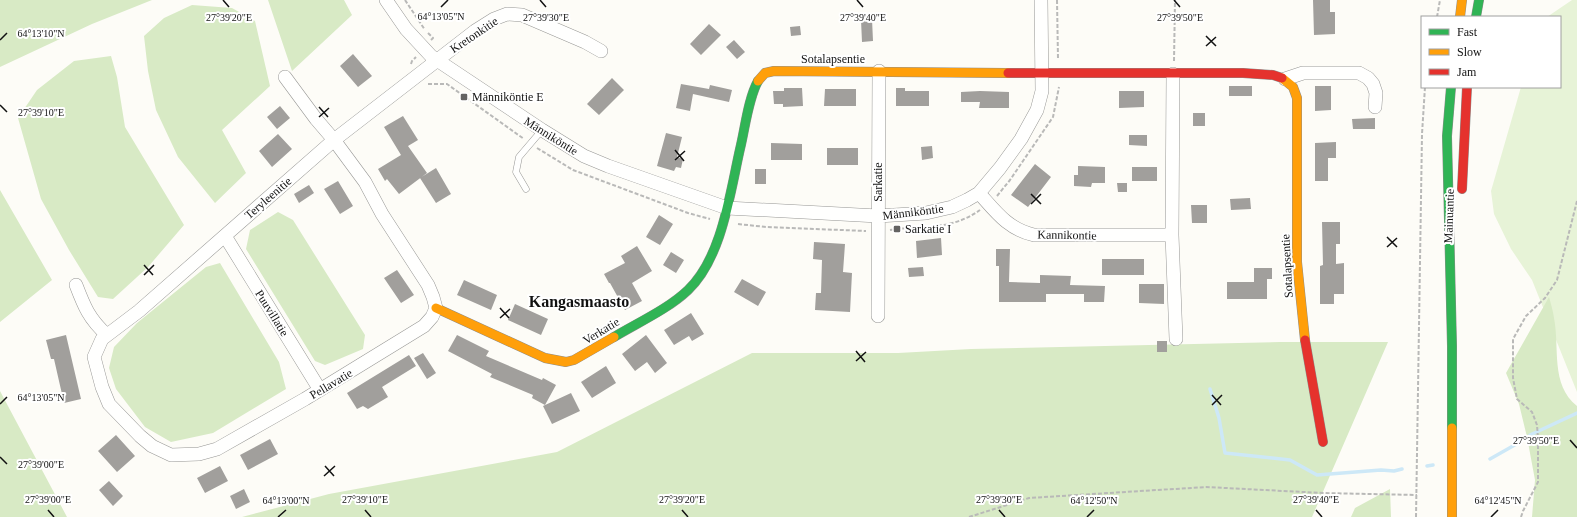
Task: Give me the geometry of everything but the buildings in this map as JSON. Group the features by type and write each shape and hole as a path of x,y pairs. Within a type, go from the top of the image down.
{"main road":[{"path":"1460,16 1462,0"},
{"path":"1476,16 1479,0"},
{"name":"Sotalapsentie","path":"727,208 750,104 757,83 766,73 774,71 1173,74 1243,73 1273,75 1289,83 1297,98 1297,262 1311,381 1323,442"},
{"name":"Mainuantie","path":"1451,88 1447,136 1452,346 1452,517"},
{"name":"Mainuantie","path":"1462,201 1467,88"},
{"name":"Verkatie","path":"436,308 545,358 566,362 574,360 671,303 688,290 698,279 708,262 724,222 727,208"},
{"name":"Mainuantie","path":"1452,346 1459,260"}],"street":[{"name":"Männiköntie","path":"386,0 406,29 431,56 542,130 584,156 727,208 878,216 926,213 952,207 979,193 1000,168 1021,139 1037,110 1042,91 1040,0"},
{"name":"Kretonkitie","path":"438,61 476,31 494,19 507,14 522,15 585,42 601,51"},
{"name":"Teryleenitie","path":"104,337 139,311 334,140 438,61"},
{"name":"Sarkatie","path":"878,316 879,71"},
{"path":"1289,83 1291,76 1303,74 1359,73 1368,78 1374,84 1376,93 1375,107"},
{"path":"1173,74 1172,235 1176,339"},
{"path":"285,77 365,182 382,214 428,285 436,308"},
{"name":"Kannikontie","path":"979,193 1013,227 1034,235 1172,235"},
{"name":"Puuvillatie","path":"225,236 320,390"},
{"path":"76,285 84,307 104,337"},
{"name":"Pellavatie","path":"104,337 94,358 102,387 109,404 140,436 152,446 171,455 199,454 217,449 357,369 424,326 432,317 436,308"}],"lane":[{"path":"526,189 516,172 519,158 542,130"}],"path":[{"path":"703,217 724,222 766,227 879,232 951,225 970,217 989,204 1010,180 1053,117 1059,92 1057,0"},
{"path":"1173,74 1175,0"},
{"path":"1437,16 1440,0"},
{"path":"1416,517 1422,134 1425,88"},
{"path":"1521,517 1538,482 1538,439 1537,425 1532,412 1517,399 1513,378 1513,339 1526,316 1545,298 1556,280 1577,201"},
{"path":"969,517 1029,498 1206,487 1323,493 1417,495"}],"green space":[{"path":"0,0 152,0 92,24 0,67"},
{"path":"268,0 344,0 352,15 292,71"},
{"path":"1572,0 1577,0 1577,392 1532,280 1511,249 1494,214 1491,191 1521,88 1561,88 1561,16 1548,16"},
{"path":"192,5 232,8 255,21 270,86 222,130 246,173 215,203 178,157 156,110 148,71 144,36 164,18"},
{"path":"111,56 117,77 125,127 184,225 148,267 113,299 98,297 69,250 41,199 18,118 37,90 74,61"},
{"path":"0,190 52,280 0,322"},
{"path":"278,212 293,220 365,335 363,349 325,365 315,361 246,249 250,230"},
{"path":"220,263 279,362 286,389 213,433 171,442 145,427 116,389 109,368 114,347 137,323 206,267"},
{"path":"1549,297 1556,329 1559,376 1569,397 1577,406 1577,517 1532,517 1535,480 1519,404 1506,373"},
{"path":"1280,342 1388,342 1312,517 242,517 329,494 557,452 752,353 898,353 971,349"},
{"path":"0,391 67,517 0,517"},
{"path":"1390,489 1391,517 1351,517 1355,508"}],"waterway":[{"path":"1210,389 1219,418 1225,453 1290,460 1317,475 1381,470 1394,471 1402,469"},
{"path":"1530,435 1577,413"},
{"path":"1490,459 1520,442"},
{"path":"1427,466 1433,465"}],"traffic: fast":[{"path":"1476,16 1479,0"},
{"path":"614,337 672,303 688,290 700,277 717,243 723,224 749,105 758,81"},
{"path":"1451,88 1447,136 1452,346 1452,428"}],"traffic: slow":[{"path":"1460,16 1462,0"},
{"path":"758,81 765,73 774,71 1008,73"},
{"path":"1282,78 1293,87 1297,98 1297,262 1305,340"},
{"path":"436,308 545,358 566,362 574,360 614,337"},
{"path":"1452,428 1452,517"}],"traffic: jam":[{"path":"1008,73 1243,73 1273,75 1282,78"},
{"path":"1462,189 1467,88"},
{"path":"1305,340 1323,442"}],"place":[{"name":"Männiköntie E","path":"464,97"},
{"name":"Sarkatie I","path":"897,229"}],"district":[{"name":"Kangasmaasto","path":"579,301"}]}
